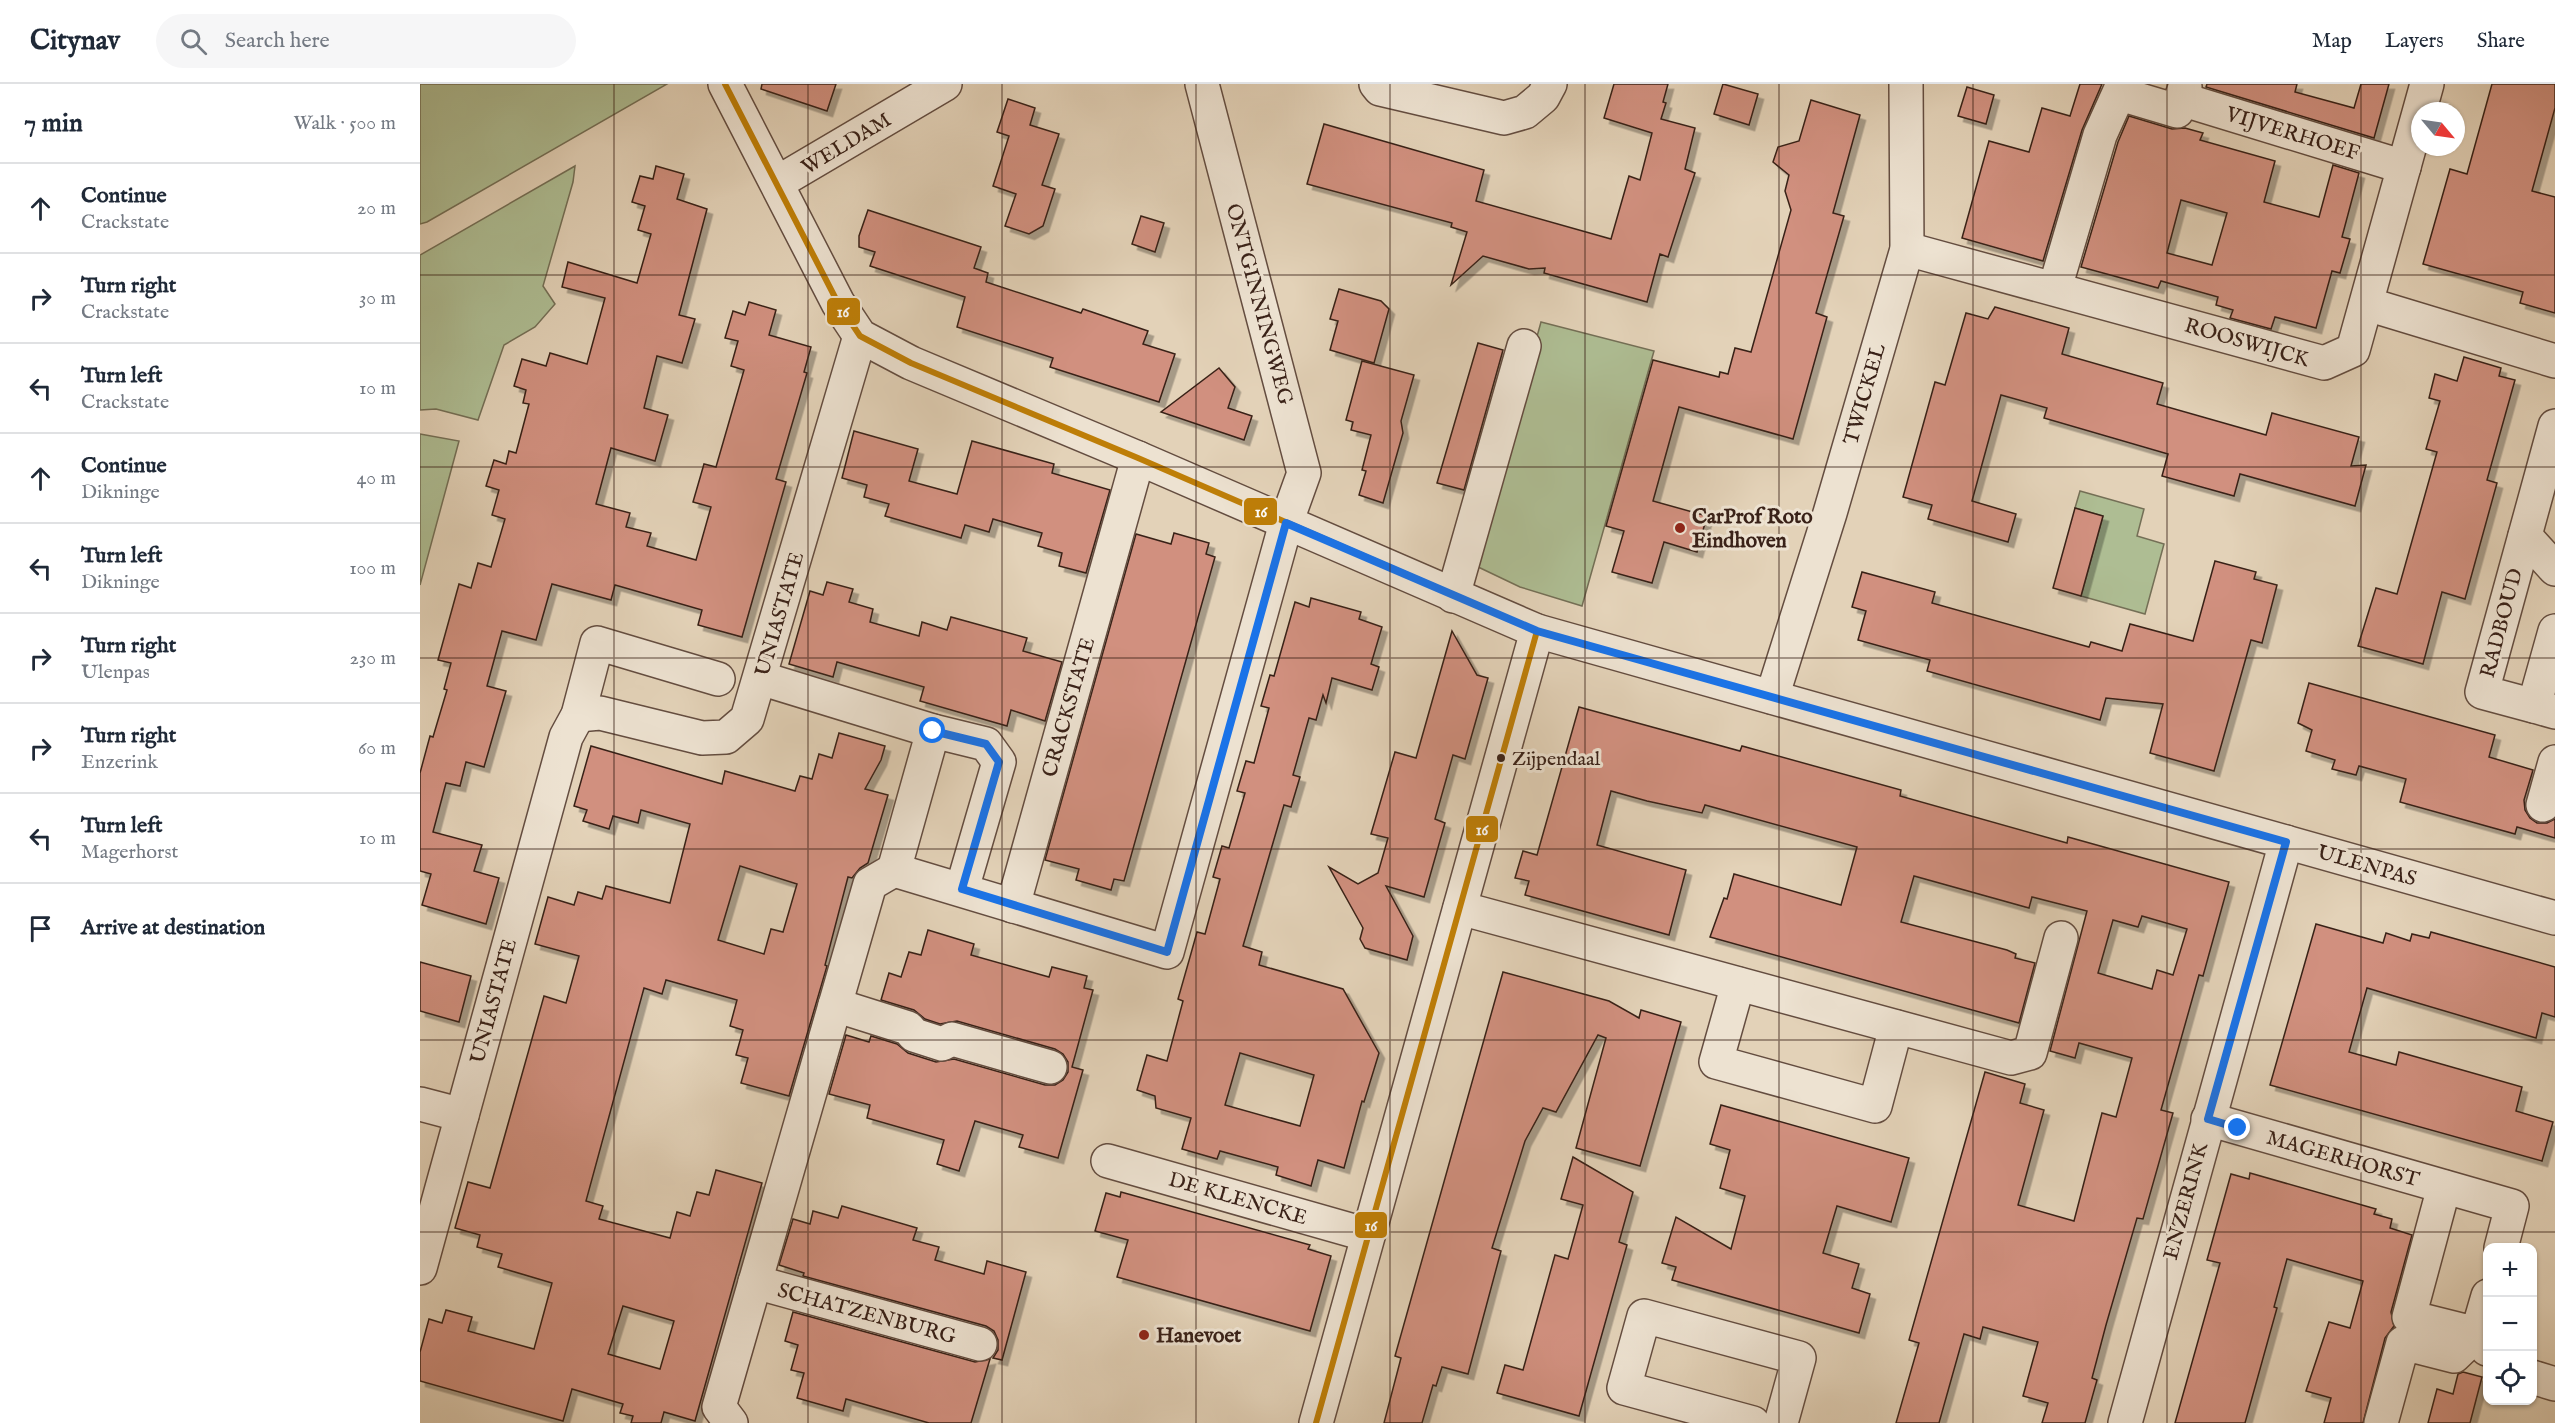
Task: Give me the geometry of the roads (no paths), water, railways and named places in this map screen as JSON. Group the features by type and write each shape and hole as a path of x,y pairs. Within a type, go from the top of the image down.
{"street":[{"name":"ULENPAS","path":"725,84 838,303 860,336 911,363 1138,458 1537,631 2555,918"},
{"name":"WELDAM","path":"777,183 945,84"},
{"name":"ONTGINNINGWEG","path":"1012,906 1167,952 1286,523 1304,473 1202,84"},
{"path":"1376,84 1380,89 1504,118 1525,112 1543,97 1550,84"},
{"name":"TWICKEL","path":"1772,697 1830,513 1907,249 1906,84"},
{"name":"ROOSWIJCK","path":"1907,249 2324,363 2353,350 2427,84"},
{"name":"VIJVERHOEF","path":"2055,288 2100,135 2122,89 2177,111 2183,92 2404,167"},
{"path":"2367,304 2555,361"},
{"name":"UNIASTATE","path":"578,715 600,713 702,738 726,737 747,719 860,336"},
{"path":"1453,596 1524,346"},
{"name":"RADBOUD","path":"2555,426 2482,692 2545,709 2555,631"},
{"name":"CRACKSTATE","path":"1012,906 1138,458"},
{"name":"RADBOUD","path":"2525,536 2555,569"},
{"path":"1316,1423 1537,631"},
{"name":"UNIASTATE","path":"420,1268 566,737 578,715 597,643 718,679"},
{"path":"760,678 933,731 986,744 999,762 962,889"},
{"path":"933,731 894,870 870,884 835,1005 909,1028 914,1035 942,1044 952,1039 1050,1067"},
{"path":"2543,805 2555,762"},
{"name":"ENZERINK","path":"2125,1423 2286,842"},
{"path":"894,870 1012,906"},
{"path":"1460,908 2011,1058 2030,1053 2061,938"},
{"path":"1738,984 1716,1062 1875,1106 1896,1028"},
{"name":"SCHATZENBURG","path":"731,1423 719,1407 835,1005"},
{"path":"420,1104 462,1115"},
{"name":"MAGERHORST","path":"2208,1119 2512,1206 2502,1243"},
{"name":"DE KLENCKE","path":"1108,1161 1368,1235"},
{"name":"MAGERHORST","path":"2444,1186 2409,1317 2482,1342"},
{"name":"SCHATZENBURG","path":"755,1282 980,1344"},
{"path":"2381,1423 2403,1343 2454,1356 2482,1342 2487,1297"},
{"path":"1753,1423 1689,1415 1624,1388 1644,1316 1799,1358 1781,1423"},
{"path":"2537,1379 2555,1384"}],"place":[{"name":"CarProf Roto Eindhoven","path":"1680,528"},
{"name":"Zijpendaal","path":"1501,758"},
{"name":"Hanevoet","path":"1144,1335"}]}
